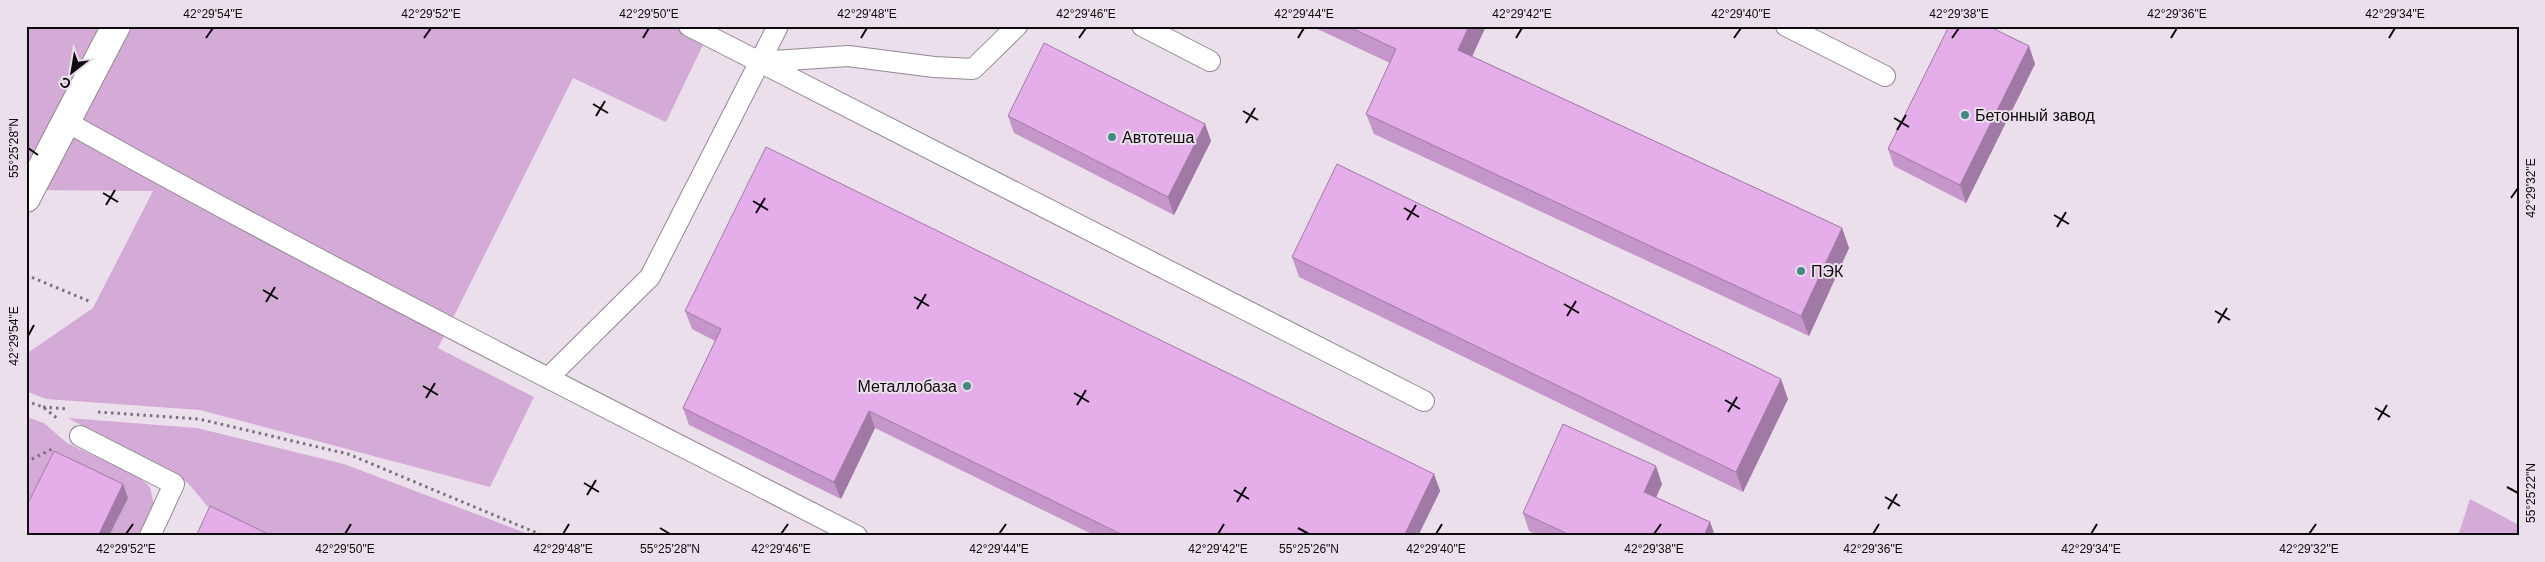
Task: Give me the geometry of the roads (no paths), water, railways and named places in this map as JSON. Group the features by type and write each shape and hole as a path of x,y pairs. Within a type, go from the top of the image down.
{"street":[{"path":"26,198 116,26"}],"lane":[{"path":"689,26 1424,401"},
{"path":"548,378 650,277 778,26"},
{"path":"758,62 848,56 934,67 973,69 1017,26"},
{"path":"1142,26 1210,62"},
{"path":"1786,26 1885,76"},
{"path":"65,121 152,170 548,378 858,536"},
{"path":"80,436 174,484 150,536"}],"place":[{"name":"Бетонный завод","path":"1965,115"},
{"name":"Автотеша","path":"1112,137"},
{"name":"ПЭК","path":"1801,271"},
{"name":"Металлобаза","path":"967,386"}]}
